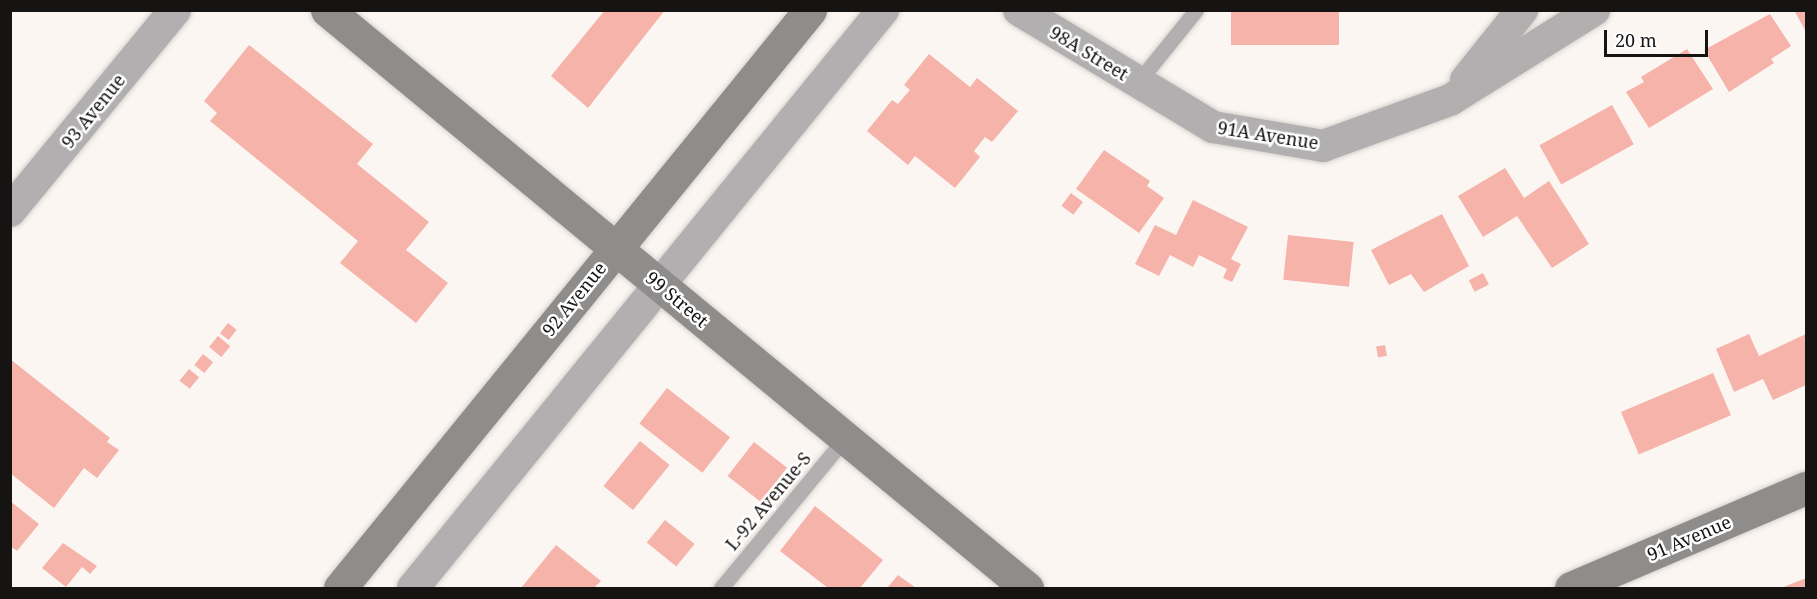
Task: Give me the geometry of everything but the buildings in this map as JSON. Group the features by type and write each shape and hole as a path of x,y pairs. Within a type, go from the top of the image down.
{"street":[{"name":"93 Avenue","path":"10,211 175,10"},
{"name":"99 Street","path":"327,10 1027,588"},
{"name":"92 Avenue","path":"340,588 810,10"},
{"path":"413,588 883,10"},
{"name":"98A Street","path":"1019,10 1149,89"},
{"path":"1450,100 1522,10"},
{"name":"91A Avenue","path":"1149,89 1213,127 1323,146 1450,100 1594,10"},
{"name":"91 Avenue","path":"1571,588 1806,488"}],"lane":[{"path":"1149,89 1196,10"},
{"name":"L-92 Avenue-S","path":"721,588 845,438"}]}
